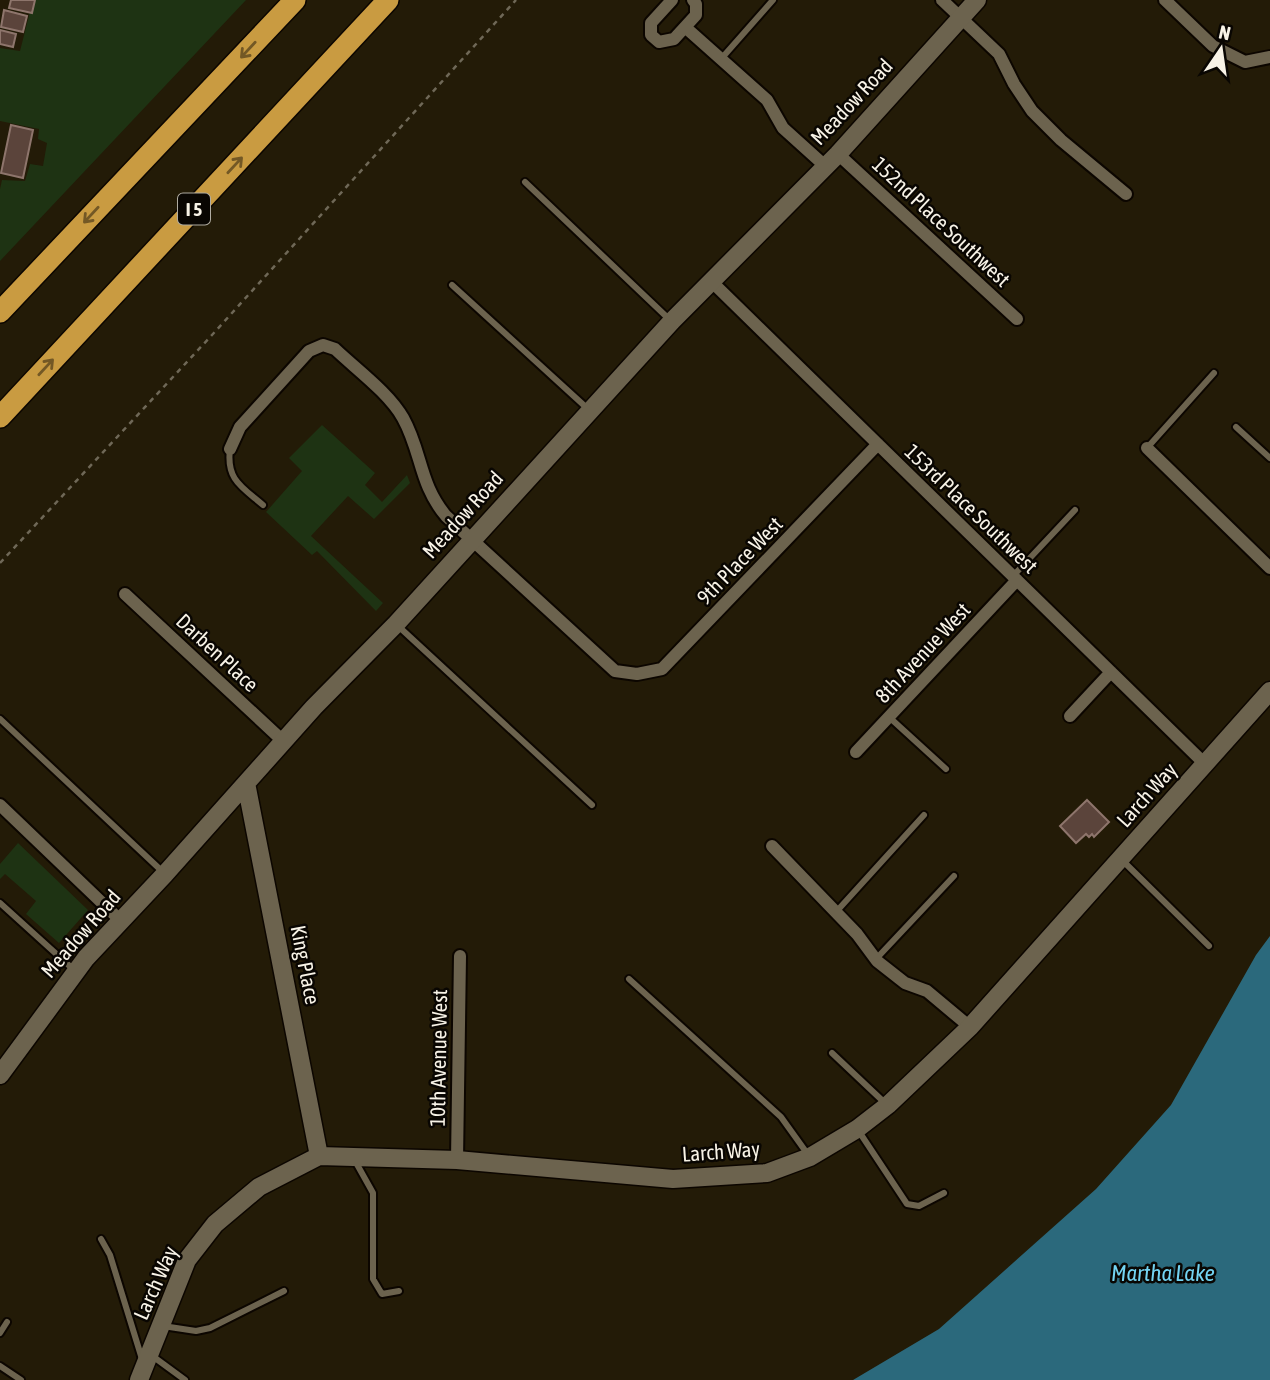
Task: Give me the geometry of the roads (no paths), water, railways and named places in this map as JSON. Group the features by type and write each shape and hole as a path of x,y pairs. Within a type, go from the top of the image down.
{"highway":[{"path":"0,312 295,0"},
{"name":"I 5","path":"0,417 388,0"}],"street":[{"path":"672,0 651,23 651,35 659,42 669,42 698,12 693,0"},
{"path":"942,0 999,54 1014,85 1032,111 1061,140 1126,194"},
{"name":"Meadow Road","path":"2,1067 76,971 283,741 396,624 672,321 831,159 977,0"},
{"path":"1165,0 1213,46 1245,62 1270,57"},
{"name":"152nd Place Southwest","path":"685,27 767,100 783,128 831,159 1017,319"},
{"name":"153rd Place Southwest","path":"711,281 1205,764"},
{"path":"230,449 240,427 309,351 323,345 335,349 393,404 409,431 429,492 446,516 471,540"},
{"name":"9th Place West","path":"471,540 615,671 637,674 663,669 878,444"},
{"path":"1147,448 1270,568"},
{"name":"8th Avenue West","path":"856,752 1015,578"},
{"name":"Darben Place","path":"125,594 283,741"},
{"path":"1070,716 1111,672"},
{"name":"Larch Way","path":"144,1367 187,1260 215,1224 259,1186 320,1156 457,1160 673,1179 767,1173 810,1157 857,1129 888,1105 970,1027 1270,691"},
{"name":"King Place","path":"246,783 320,1156"},
{"path":"0,805 121,921"},
{"path":"772,846 858,934 876,959 905,983 928,991 970,1027"},
{"name":"10th Avenue West","path":"457,1160 460,956"}],"lane":[{"path":"720,59 773,0"},
{"path":"525,182 672,321"},
{"path":"453,285 590,410"},
{"path":"1147,448 1214,373"},
{"path":"1236,427 1270,458"},
{"path":"230,449 228,467 232,477 263,505"},
{"path":"1015,578 1075,510"},
{"path":"396,624 592,806"},
{"path":"889,717 946,769"},
{"path":"0,719 165,874"},
{"path":"836,912 924,816"},
{"path":"1120,859 1209,946"},
{"path":"876,959 954,876"},
{"path":"0,903 76,971"},
{"path":"629,979 781,1117 810,1157"},
{"path":"832,1053 888,1105"},
{"path":"857,1129 907,1204 919,1206 944,1194"},
{"path":"353,1157 373,1193 373,1279 382,1294 399,1291"},
{"path":"102,1239 110,1255 144,1367 184,1380"},
{"path":"161,1326 196,1331 209,1328 284,1290"},
{"path":"0,1333 7,1322"},
{"path":"0,1366 21,1380"}],"water":[{"name":"Martha Lake","path":"1270,936 1270,1380 853,1380 939,1329 1096,1189 1171,1105 1256,955"}]}
